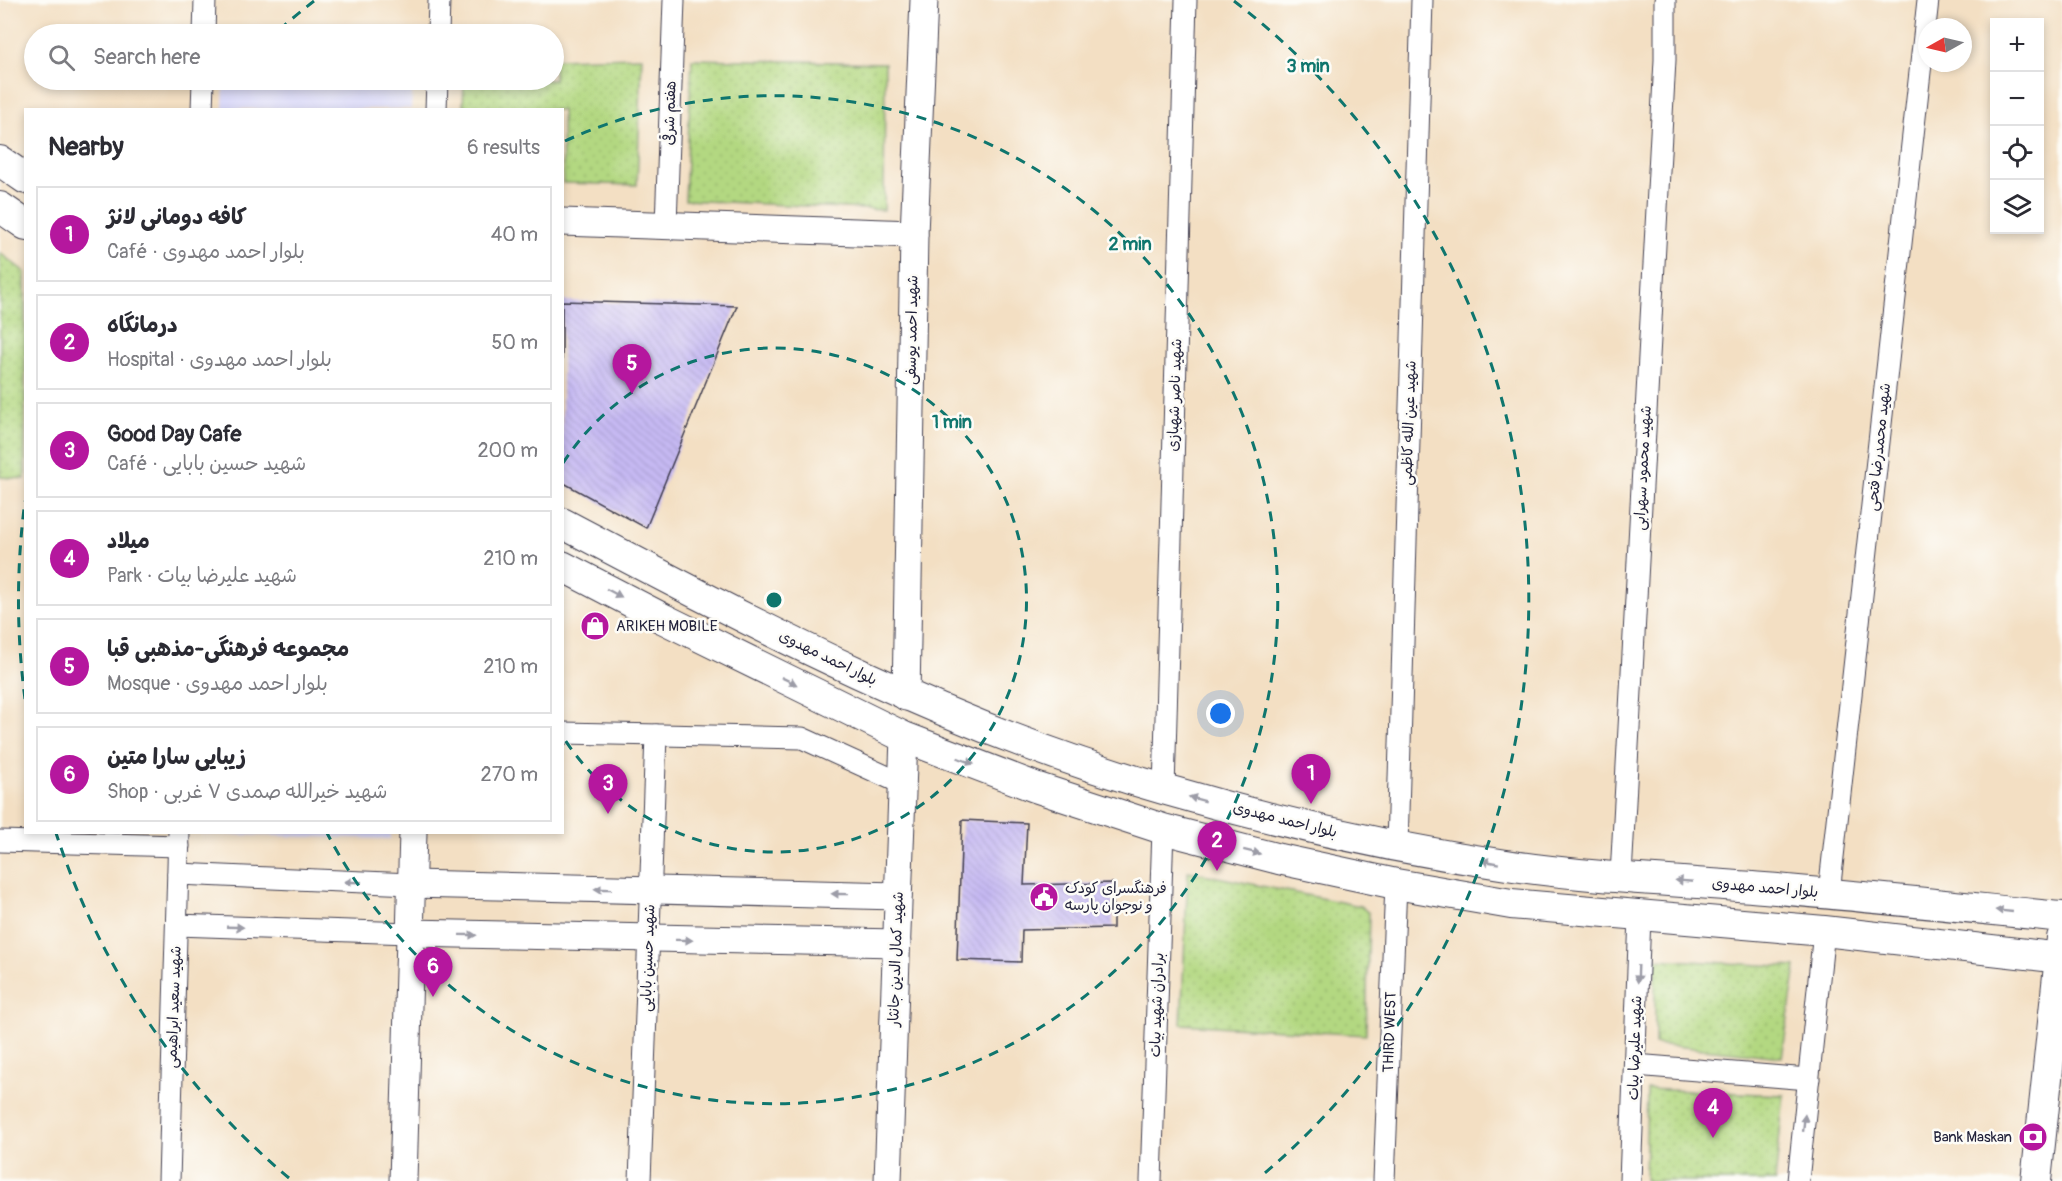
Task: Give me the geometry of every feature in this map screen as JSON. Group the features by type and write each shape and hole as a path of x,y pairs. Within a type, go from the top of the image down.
{"main road":[{"path":"0,161 24,177"},
{"path":"0,207 24,224"},
{"name":"بلوار احمد مهدوی","path":"564,524 680,585 906,697 1047,751 1164,790 1287,822 1397,846 1516,866 2062,916"},
{"path":"564,567 904,737 1035,787 1163,829 1279,859 1396,884 1511,904 2061,950 2036,1181"},
{"path":"904,737 906,697"},
{"path":"1396,884 1397,846"}],"street":[{"path":"204,24 205,0"},
{"path":"438,24 439,0"},
{"name":"هفتم شرقی","path":"666,225 674,0"},
{"name":"شهید احمد یوسفی","path":"906,697 914,234 924,0"},
{"name":"شهید ناصر شهبازی","path":"1164,790 1186,0"},
{"name":"شهید عین الله کاظمی","path":"1397,846 1422,0"},
{"name":"شهید محمود سهرابی","path":"1621,876 1665,60 1665,0"},
{"name":"شهید محمود سهرابی","path":"1665,60 1675,0"},
{"name":"شهید محمدرضا فتحی","path":"1829,893 1928,0"},
{"path":"202,108 203,90"},
{"path":"436,108 437,90"},
{"path":"564,222 914,234"},
{"path":"564,733 802,738 903,784"},
{"name":"شهید حسین بابایی","path":"640,1181 656,735"},
{"name":"شهید کمال الدین جانثار","path":"888,1181 904,737"},
{"name":"برادران شهید بیات","path":"1151,1181 1163,829"},
{"path":"403,1181 413,834"},
{"path":"0,841 179,839"},
{"name":"شهید سعید ابراهیمی","path":"169,1181 179,839"},
{"path":"178,874 411,884 898,896"},
{"name":"THIRD WEST","path":"1384,1181 1396,884"},
{"name":"شهید علیرضا بیات","path":"1630,1181 1640,916"},
{"path":"177,925 648,939 897,943"},
{"path":"1798,1181 1824,931"},
{"path":"1635,1065 1809,1079"}],"shaded area":[{"path":"224,90 413,90 411,108 223,108"},
{"path":"201,834 390,834 390,839"}],"green space":[{"path":"642,57 637,185 564,183 564,108 463,108 464,90 564,90 564,59"},
{"path":"692,59 885,63 884,210 685,200"},
{"path":"0,253 24,271 24,479 0,477"},
{"path":"1188,871 1360,906 1369,913 1366,1035 1181,1024"},
{"path":"1655,959 1796,967 1782,1057 1655,1044"},
{"path":"1647,1089 1784,1095 1775,1181 1645,1181"}],"building":[{"path":"564,301 737,306 646,528 564,483"},
{"path":"962,820 1027,823 1024,885 1113,883 1113,928 1022,930 1021,962 957,960"}],"place":[{"name":"مجموعه فرهنگی-مذهبی قبا","path":"632,394"},
{"name":"ARIKEH MOBILE","path":"595,626"},
{"name":"کافه دومانی لانژ","path":"1311,804"},
{"name":"Good Day Cafe","path":"608,814"},
{"name":"درمانگاه","path":"1217,871"},
{"name":"فرهنگسرای کودک و نوجوان پارسه","path":"1044,897"},
{"name":"زیبایی سارا متین","path":"433,997"},
{"name":"Bank Maskan","path":"2033,1137"},
{"name":"میلاد","path":"1713,1138"}]}
